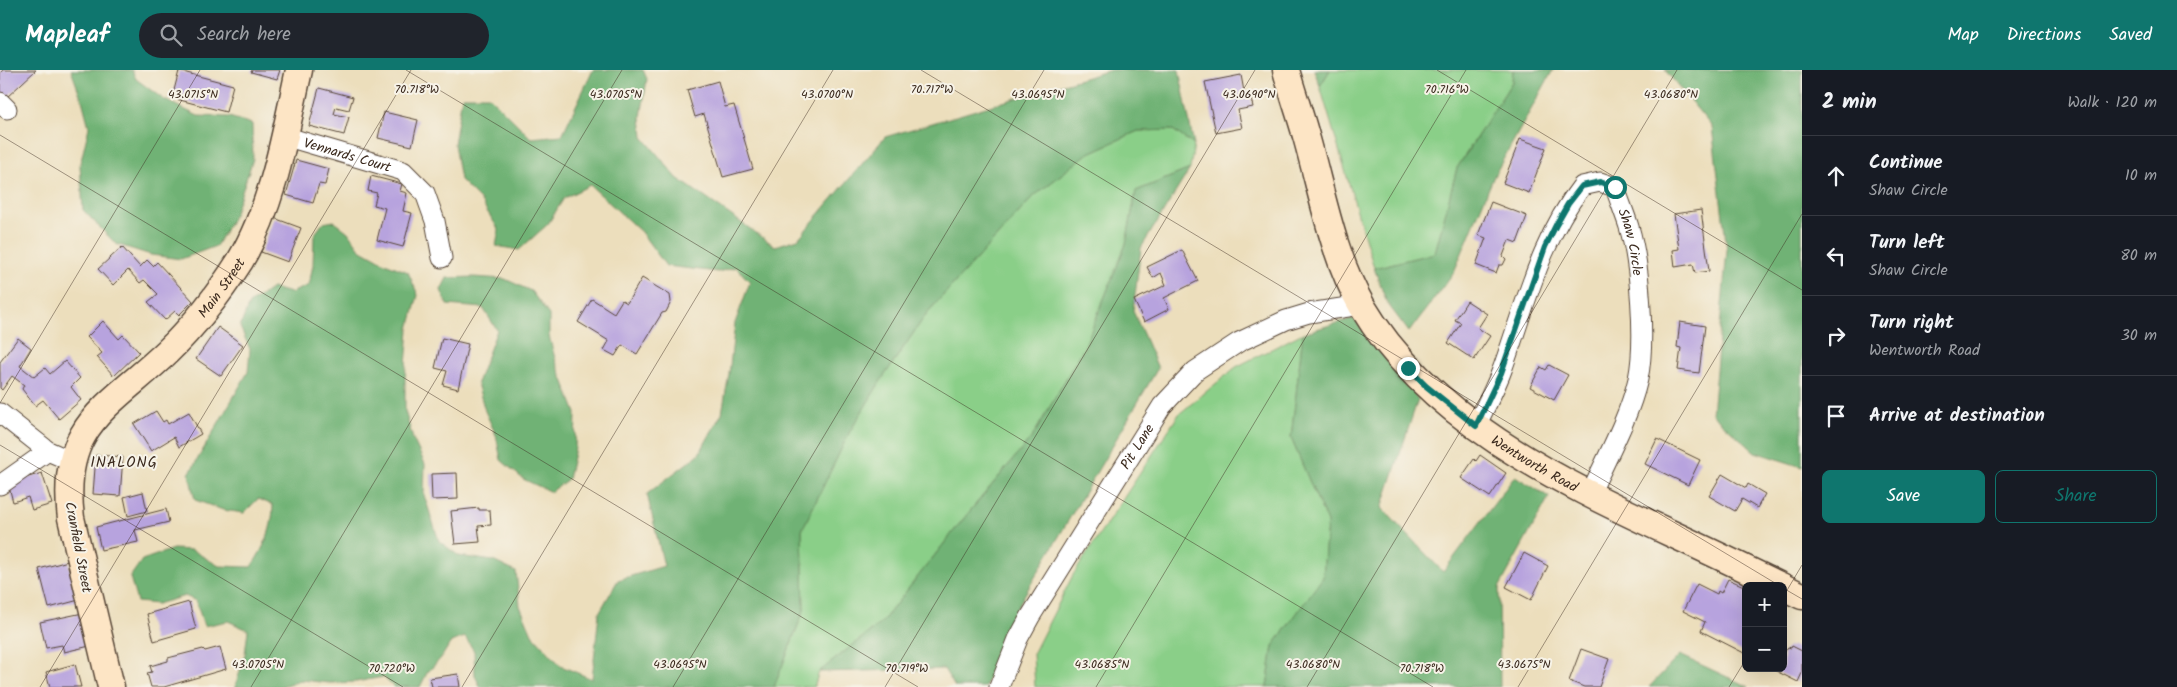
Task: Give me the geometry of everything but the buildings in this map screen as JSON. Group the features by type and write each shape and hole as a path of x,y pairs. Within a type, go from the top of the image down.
{"main road":[{"name":"Main Street","path":"60,456 78,444 93,419 111,401 168,352 203,314 224,286 256,230 271,188 299,70"},
{"name":"Wentworth Road","path":"1286,70 1338,249 1362,305 1390,349 1408,368 1426,386 1476,426 1538,468 1589,496 1773,582"},
{"name":"Cranfield Street","path":"60,456 71,518 112,687"},
{"name":"Wentworth Road","path":"1787,588 1802,596"}],"street":[{"name":"Vennards Court","path":"284,136 403,171 425,193 435,221 442,258"},
{"name":"Shaw Circle","path":"1476,426 1501,373 1545,247 1568,204 1582,186 1600,182 1615,187 1630,229 1638,280 1642,354 1638,379 1630,404 1589,496"},
{"name":"Pit Lane","path":"999,687 1018,639 1030,616 1162,406 1195,372 1239,342 1262,330 1309,313 1362,305"},
{"path":"0,413 60,456 0,486"}],"green space":[{"path":"71,70 132,70 136,79 163,99 198,116 229,117 252,124 253,159 234,215 216,246 181,259 151,255 116,244 83,210 80,165 89,127"},
{"path":"593,70 643,70 647,79 641,117 643,137 677,178 775,246 798,239 885,137 1111,70 1179,70 1194,145 1173,130 1138,131 1087,154 1033,197 927,313 880,382 849,433 802,530 804,610 774,687 480,687 475,675 474,651 465,637 451,642 441,658 427,673 420,687 394,687 383,677 356,682 330,683 301,680 279,687 235,687 245,654 248,630 228,621 204,626 196,601 185,596 157,604 137,602 130,577 142,560 173,549 192,550 219,566 251,567 260,553 267,538 273,514 273,505 258,499 244,513 223,510 195,500 189,474 248,372 250,349 240,327 249,304 272,288 291,293 309,285 313,265 314,235 323,223 334,221 348,232 360,249 385,263 408,272 418,295 409,329 405,378 405,411 413,439 425,464 424,495 439,541 459,556 493,561 516,572 520,606 532,634 561,666 592,679 599,613 618,580 664,566 647,494 699,454 722,413 735,323 750,282 736,267 718,272 666,266 641,232 590,185 564,198 548,224 519,250 496,246 499,230 480,200 460,180 454,144 462,96 489,96 531,138 562,135"},
{"path":"1314,70 1330,70 1320,86"},
{"path":"1330,70 1513,70 1512,82 1457,168 1435,253 1374,268 1320,86"},
{"path":"1513,70 1553,70 1494,176 1454,272 1409,332 1387,303 1374,268 1435,253 1457,168 1512,82"},
{"path":"1665,70 1802,70 1802,467 1755,452 1712,414 1727,250 1712,127"},
{"path":"1173,130 1194,145 1190,169 1136,191 1126,244 1085,346 1033,436 965,517 882,622 819,672 814,687 774,687 804,610 802,530 849,433 880,382 927,313 1033,197 1087,154 1138,131"},
{"path":"1190,169 1141,248 1133,311 1158,368 1018,606 985,687 955,687 944,669 819,672 882,622 965,517 1033,436 1085,346 1126,244 1136,191"},
{"path":"447,278 505,279 531,291 549,315 549,336 556,362 576,413 575,448 568,479 551,492 523,479 501,460 496,435 485,411 477,383 497,330 483,308 447,305 441,290"},
{"path":"1354,318 1418,399 1382,508 1443,572 1515,476 1549,497 1499,588 1500,687 1267,687 1273,646 1323,577 1327,522 1291,438 1303,333"},
{"path":"1303,333 1291,438 1327,522 1323,578 1273,646 1267,687 1035,687 1033,654 1073,575 1179,414 1236,367"},
{"path":"1680,655 1749,687 1649,687"}],"district":[{"name":"INALONG","path":"124,462"}],"route":[{"path":"1408,368 1426,386 1476,426 1501,373 1545,247 1568,204 1582,186 1600,182 1615,187"}]}
